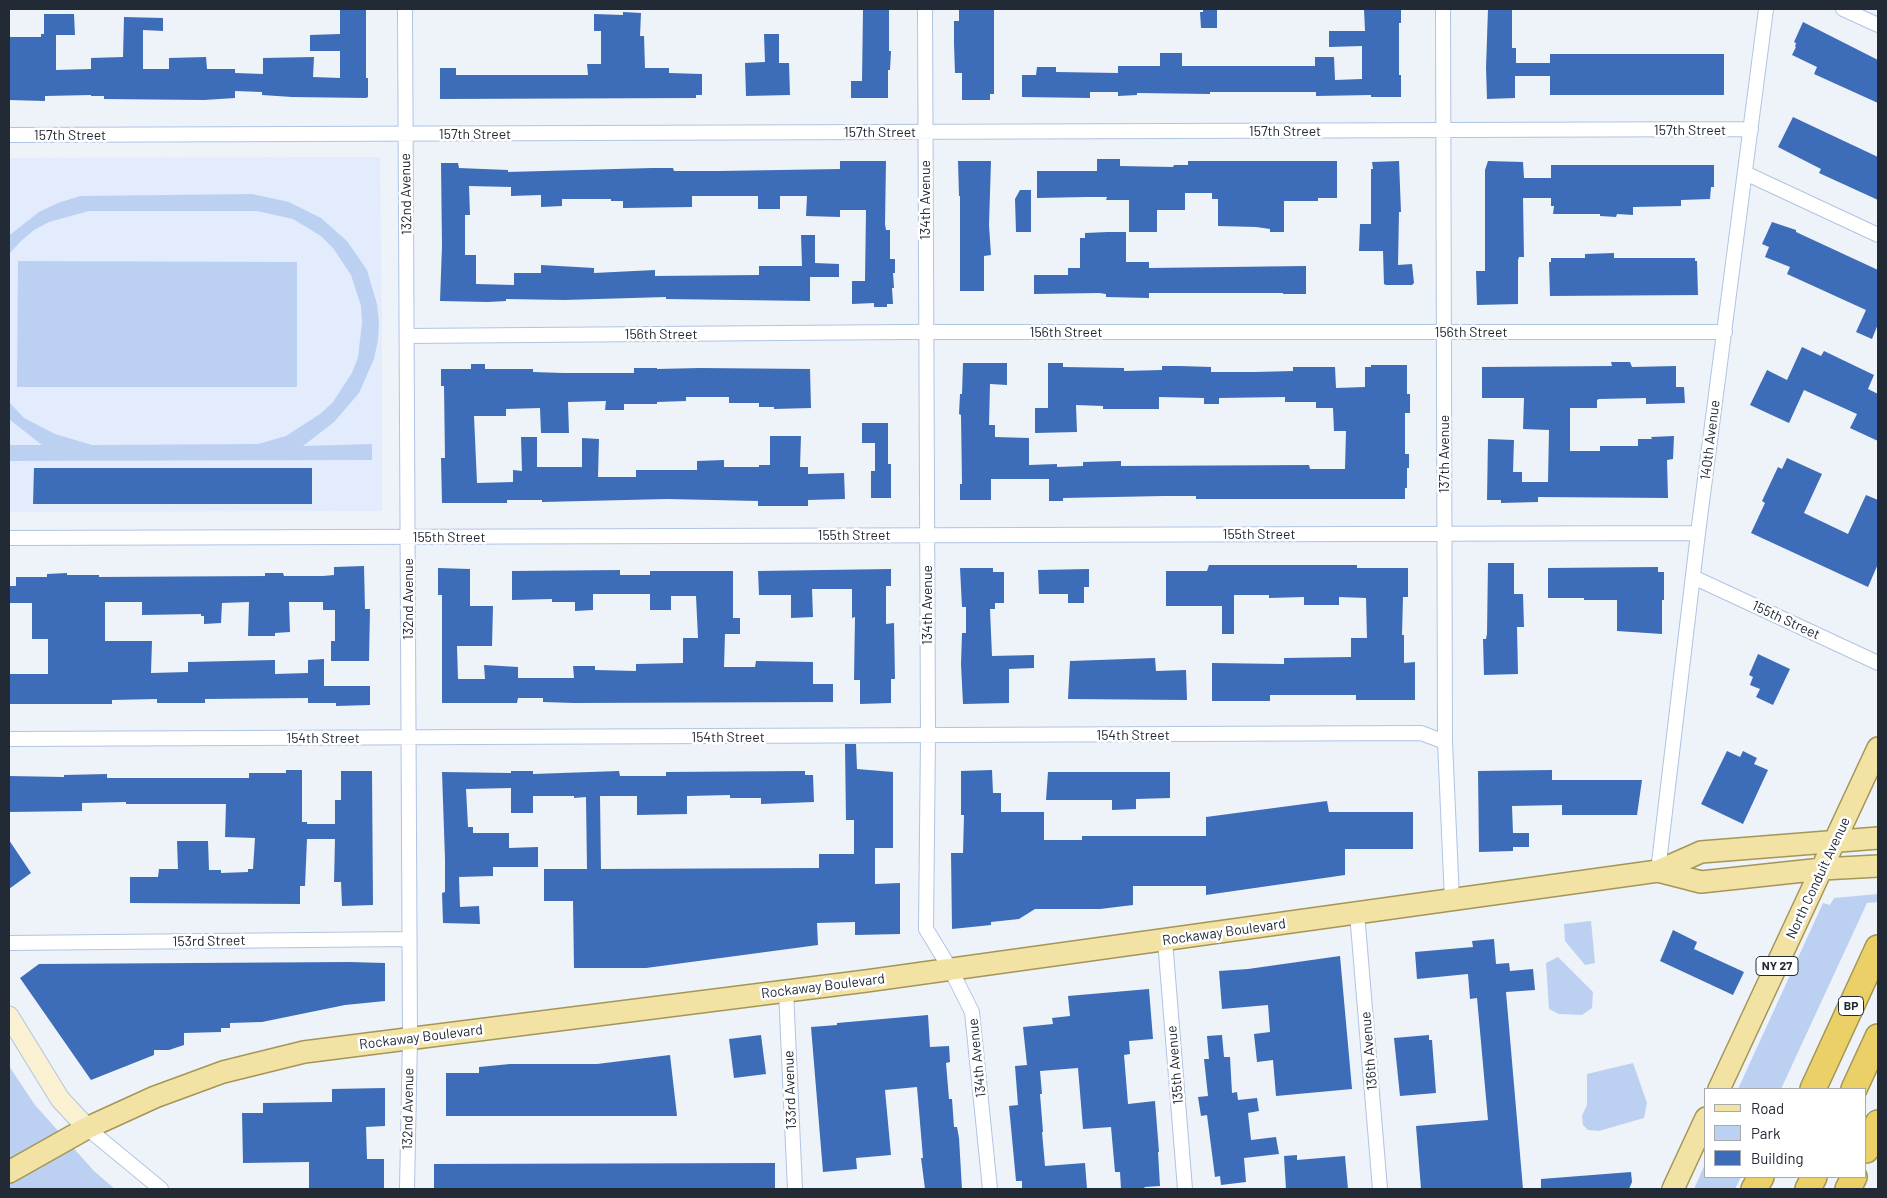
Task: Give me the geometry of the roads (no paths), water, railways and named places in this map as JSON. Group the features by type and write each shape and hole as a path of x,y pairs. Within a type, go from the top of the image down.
{"highway":[{"name":"BP","path":"1812,1088 1878,948"},
{"path":"1854,1088 1878,1036"},
{"path":"1867,1148 1878,1123"},
{"path":"1754,1189 1760,1178"}],"main road":[{"name":"North Conduit Avenue","path":"1719,1088 1878,748"},
{"name":"Rockaway Boulevard","path":"9,1172 87,1128 155,1098 223,1072 304,1052 951,970 1658,871 1701,852 1878,838"},
{"name":"Rockaway Boulevard","path":"1658,871 1701,882 1822,869 1878,866"},
{"path":"9,1016 60,1099 87,1128"},
{"path":"1673,1189 1704,1122"}],"street":[{"name":"132nd Avenue","path":"406,9 410,1038 408,1189"},
{"name":"134th Avenue","path":"924,9 928,736 926,929 951,970 972,1012 990,1189"},
{"name":"137th Avenue","path":"1443,9 1445,742 1452,900"},
{"name":"140th Avenue","path":"1658,871 1698,533 1766,9"},
{"path":"1843,9 1878,25"},
{"name":"157th Street","path":"9,135 1751,129"},
{"path":"1745,173 1878,235"},
{"name":"156th Street","path":"407,336 926,332 1725,332"},
{"name":"155th Street","path":"9,538 1698,533"},
{"name":"155th Street","path":"1693,578 1878,663"},
{"name":"154th Street","path":"9,739 1421,734 1445,742"},
{"name":"136th Avenue","path":"1357,913 1380,1189"},
{"name":"153rd Street","path":"9,943 409,939"},
{"name":"135th Avenue","path":"1165,940 1185,1189"},
{"name":"133rd Avenue","path":"786,991 795,1189"},
{"path":"87,1128 161,1189"}]}
